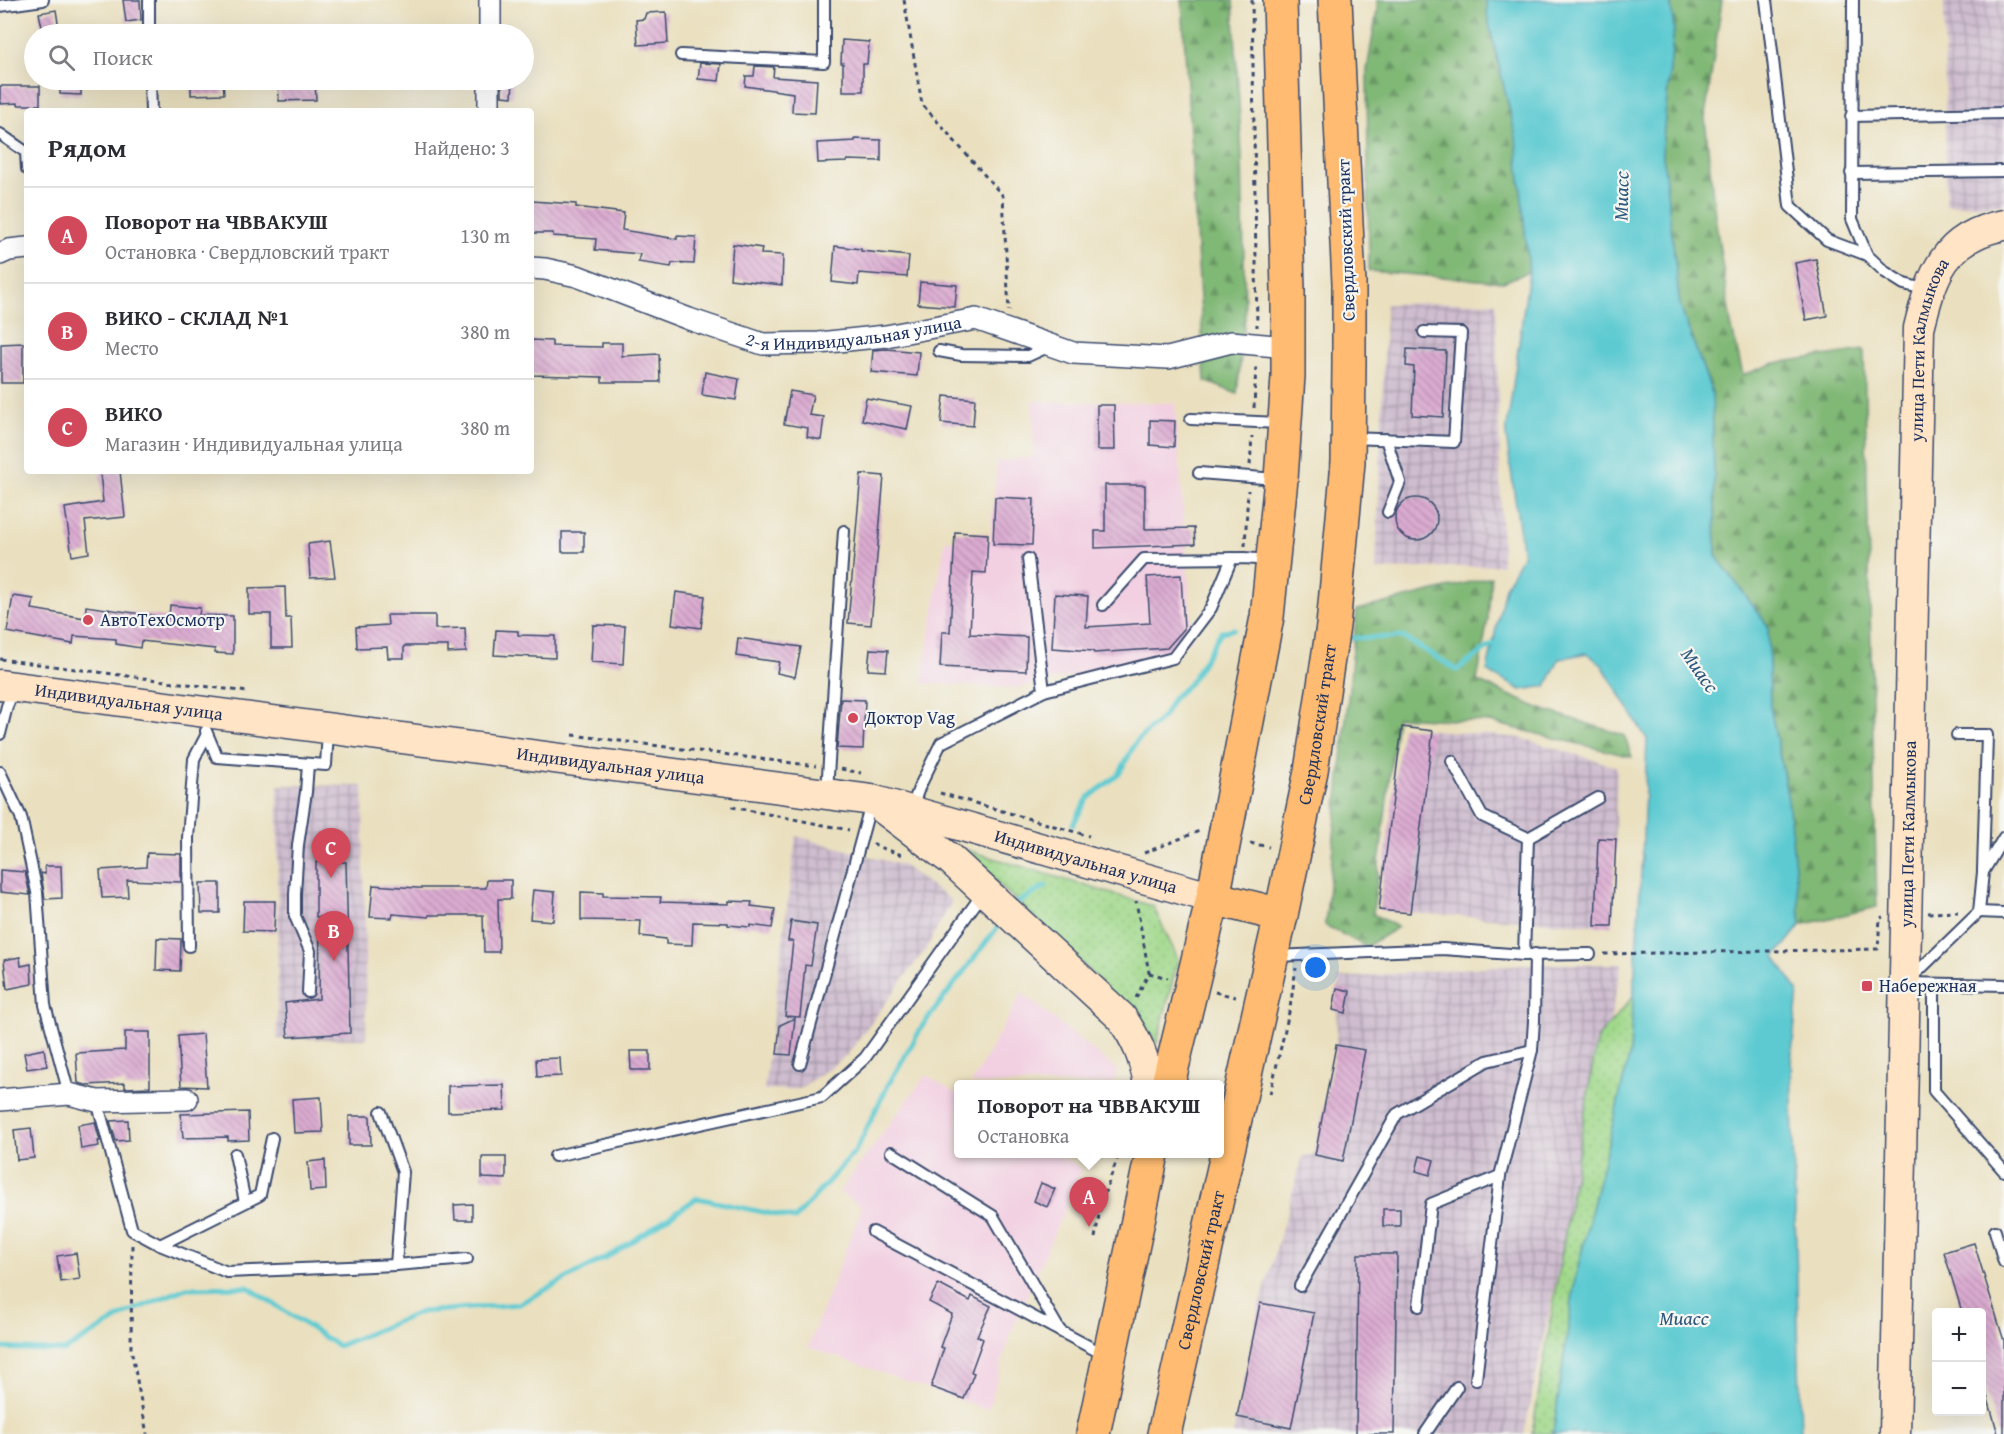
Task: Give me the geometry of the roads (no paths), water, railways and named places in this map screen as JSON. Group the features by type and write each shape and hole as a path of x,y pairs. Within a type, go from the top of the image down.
{"main road":[{"path":"1169,1080 1213,898 1267,617 1258,559 1265,478 1285,423 1288,376 1272,347 1288,290 1280,0"},
{"name":"Свердловский тракт","path":"1164,1434 1281,915 1311,771 1333,626 1348,462 1349,283 1335,0"},
{"name":"улица Пети Калмыкова","path":"1894,1434 1920,984 1919,328 1928,290 1940,266 1957,245 1978,231 2004,225"},
{"name":"Индивидуальная улица","path":"8,686 207,723 329,727 872,800 1213,898"},
{"path":"872,800 950,860 1121,1017 1134,1036 1144,1060 1148,1080"},
{"path":"1213,898 1281,915"},
{"path":"1093,1434 1151,1158"}],"street":[{"path":"490,0 490,24"},
{"path":"489,90 489,108"},
{"path":"0,254 9,250 24,248"},
{"name":"2-я Индивидуальная улица","path":"534,268 577,276 689,319 764,344 819,343 886,336 976,319 1073,353 1168,358 1231,342 1272,347"},
{"path":"0,1100 69,1094 98,1101 187,1099"}],"lane":[{"path":"0,6 43,0"},
{"path":"148,0 149,24"},
{"path":"681,55 824,62 824,0"},
{"path":"1766,0 1790,206 1827,240 1867,255 1885,272 1904,284 1928,290"},
{"path":"1853,0 1852,219 1867,255"},
{"path":"150,90 151,108"},
{"path":"1851,116 2004,113"},
{"path":"0,134 24,151"},
{"path":"1851,173 2004,171"},
{"path":"1348,437 1454,442 1461,333 1424,332"},
{"path":"939,351 961,355 1028,356 1052,345"},
{"path":"1191,419 1285,423"},
{"path":"1386,439 1400,482 1388,512"},
{"path":"1199,472 1265,478"},
{"path":"826,794 844,531"},
{"path":"911,811 919,788 941,743 1044,691 1173,658 1211,608 1232,558"},
{"path":"1028,559 1044,691"},
{"path":"1103,605 1144,559 1258,559"},
{"path":"0,734 7,706 8,686"},
{"path":"207,723 217,758 326,765 329,727"},
{"path":"189,946 188,838 194,759 207,723"},
{"path":"1958,735 1987,735 1983,872 1979,912 1920,984 1934,1091 2004,1171"},
{"path":"1452,760 1482,816 1528,838"},
{"path":"308,764 298,845 295,894 295,916 310,951 308,992"},
{"path":"0,772 3,786 21,818 37,892 45,1005 69,1094"},
{"path":"1528,838 1598,798"},
{"path":"800,1064 872,800"},
{"path":"1983,872 2004,837"},
{"path":"1524,954 1528,838"},
{"path":"555,1156 822,1097 865,1058 985,891"},
{"path":"1979,912 2004,913"},
{"path":"1272,956 1298,957 1443,949 1524,954 1590,954"},
{"path":"1476,1380 1500,1176 1532,1050 1535,954"},
{"path":"1920,984 2004,985"},
{"path":"1300,1286 1397,1114 1487,1061 1532,1050"},
{"path":"98,1101 132,1230 160,1245 227,1272 396,1265 467,1259"},
{"path":"381,1112 403,1172 396,1265"},
{"path":"160,1245 260,1195 272,1138"},
{"path":"891,1152 993,1216 1060,1332"},
{"path":"235,1154 245,1202"},
{"path":"1419,1306 1431,1204 1500,1176"},
{"path":"1995,1231 2004,1262"},
{"path":"873,1232 1108,1357"},
{"path":"1425,1434 1457,1387"}],"water":[{"name":"Миасс","path":"1486,0 1670,0 1674,28 1662,147 1680,306 1712,393 1716,556 1768,626 1770,706 1788,800 1801,925 1775,957 1798,991 1791,1063 1801,1434 1553,1434 1575,1279 1630,1053 1647,739 1602,665 1587,653 1559,659 1546,686 1521,690 1487,671 1505,587 1523,555 1506,435 1529,272 1516,137 1488,19"}],"waterway":[{"path":"1073,824 1088,798 1119,774 1136,742 1164,716 1173,698 1190,683 1221,632 1234,629"},
{"path":"1352,638 1403,637 1457,670 1496,642"},
{"path":"1014,905 1046,886"},
{"path":"0,1348 64,1351 127,1313 186,1288 248,1287 338,1346 421,1312 519,1304 616,1252 697,1198 795,1219 856,1150 888,1085 923,1025 997,928"}],"place":[{"name":"АвтоТехОсмотр","path":"88,620"},
{"name":"Доктор Vag","path":"853,718"},
{"name":"ВИКО","path":"331,878"},
{"name":"ВИКО - СКЛАД №1","path":"334,961"},
{"name":"Набережная","path":"1867,986"},
{"name":"Поворот на ЧВВАКУШ","path":"1089,1227"}]}
